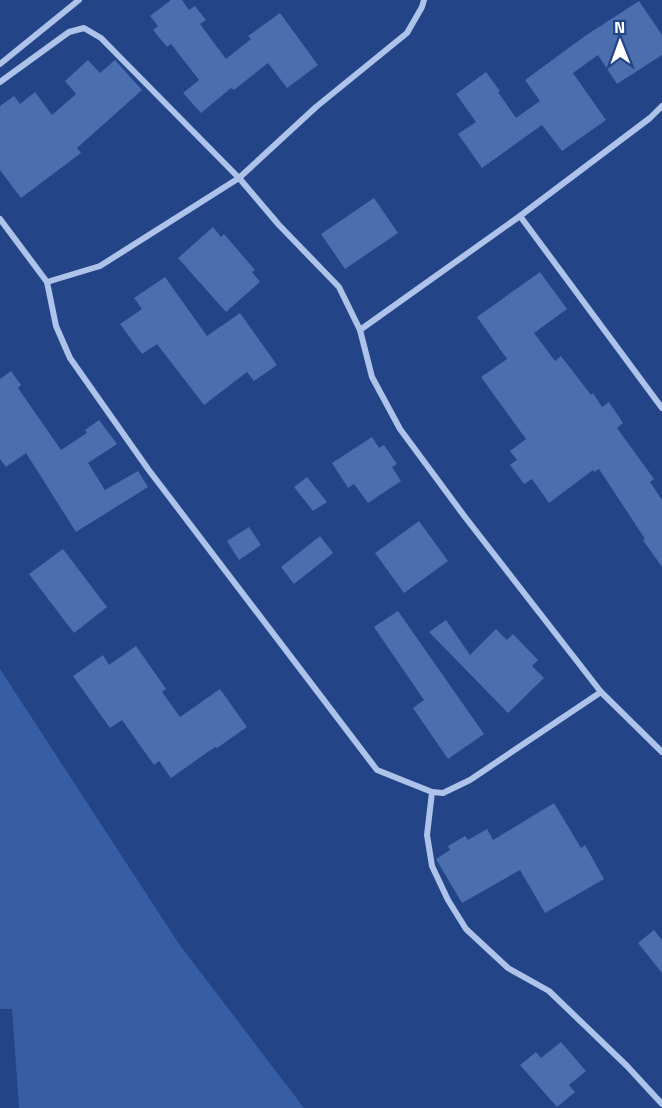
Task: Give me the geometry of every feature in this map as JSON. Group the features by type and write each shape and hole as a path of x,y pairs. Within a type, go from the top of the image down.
{"street":[{"path":"0,64 80,0"},
{"path":"47,282 100,266 238,178 316,107 407,33 424,0"},
{"path":"0,82 69,32 84,28 101,38 238,178 279,225 339,287 360,330 372,377 400,429 601,692 662,752"},
{"path":"360,330 520,216 650,118 662,106"},
{"path":"520,216 662,408"},
{"path":"0,219 47,282 56,326 70,358 148,469 377,770 432,792 443,793 470,780 601,692"},
{"path":"432,792 427,835 432,866 448,900 466,929 508,968 549,991 627,1066 662,1104"}],"shaded area":[{"path":"0,669 179,944 304,1108 19,1108 12,1009 0,1009"}],"building":[{"path":"171,0 182,0 189,10 195,6 206,20 200,24 226,59 251,39 248,36 280,13 318,65 287,88 268,63 234,90 231,88 201,113 183,93 199,80 171,44 167,47 153,30 158,26 150,16"},
{"path":"639,1 662,35 662,55 617,84 598,55 573,73 606,120 562,151 542,125 482,168 458,134 476,122 456,94 486,72 516,118 540,101 525,80 585,36"},
{"path":"88,60 100,73 115,60 142,90 77,148 81,153 21,198 0,170 0,106 14,96 20,104 35,92 52,115 76,94 65,81"},
{"path":"374,198 398,233 345,269 321,234"},
{"path":"213,227 221,237 224,234 255,270 252,272 260,282 226,312 178,258"},
{"path":"540,272 567,309 534,333 555,361 561,356 602,407 609,402 623,423 617,428 654,479 650,482 662,500 662,567 599,469 594,472 593,470 549,503 532,479 524,484 510,465 517,460 510,451 526,439 481,377 507,359 477,317"},
{"path":"165,277 207,336 240,313 277,365 254,381 247,372 204,405 157,344 142,354 120,324 142,309 134,298"},
{"path":"11,371 21,385 18,388 61,450 87,433 85,430 99,420 117,444 88,463 105,490 138,471 148,487 76,532 26,453 6,467 0,459 0,379"},
{"path":"372,437 379,448 384,445 397,464 392,467 401,481 368,503 354,484 348,488 332,463"},
{"path":"307,477 327,502 313,511 294,487"},
{"path":"419,521 448,561 404,593 375,553"},
{"path":"249,527 261,545 239,560 227,541"},
{"path":"320,536 333,553 294,584 281,567"},
{"path":"63,549 107,607 74,633 29,574"},
{"path":"398,611 484,734 448,759 413,708 424,700 374,627"},
{"path":"446,620 470,655 496,629 507,640 513,634 538,660 532,666 544,678 508,713 429,632"},
{"path":"136,646 166,689 162,692 180,717 220,689 247,727 171,778 159,761 154,765 122,720 110,728 73,676 103,655 109,665"},
{"path":"554,803 581,848 585,845 604,879 545,913 520,870 462,903 436,859 450,850 448,846 465,836 468,840 487,829 493,840"},
{"path":"654,930 662,940 662,973 638,943"},
{"path":"561,1042 586,1071 569,1085 575,1092 557,1107 520,1065 536,1052 541,1058"}]}
